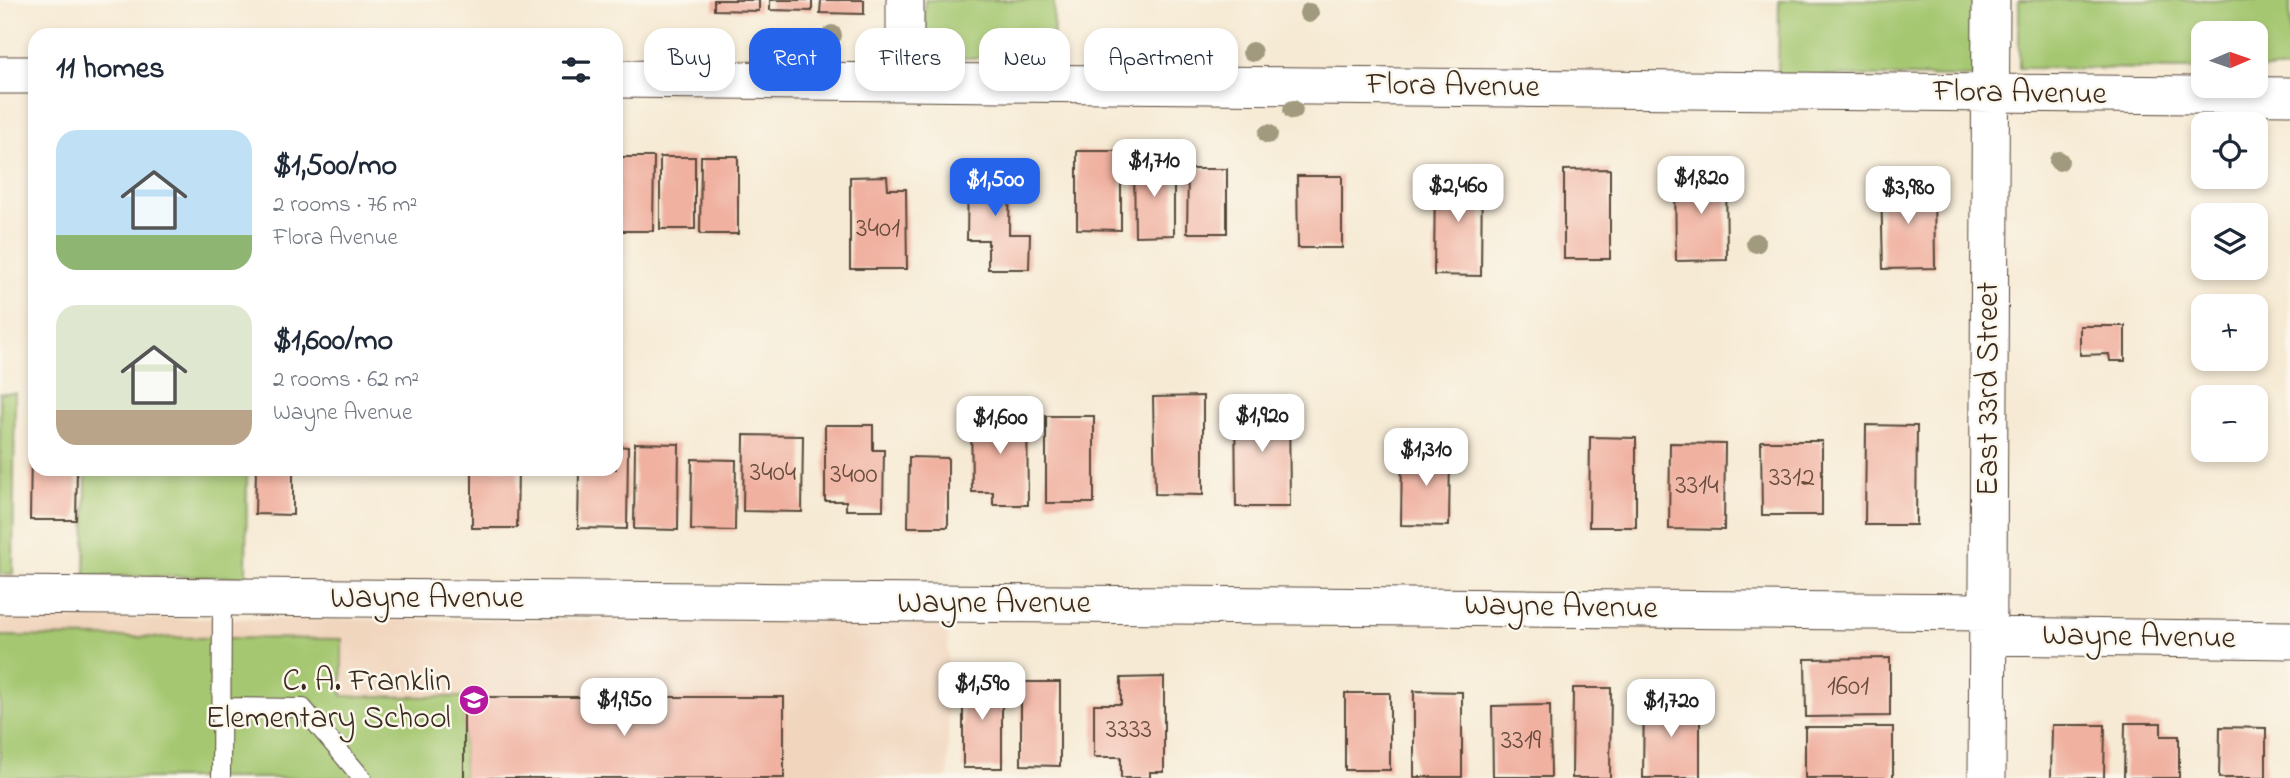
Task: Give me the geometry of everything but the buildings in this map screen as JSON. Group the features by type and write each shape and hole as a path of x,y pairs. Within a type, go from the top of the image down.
{"street":[{"path":"905,0 905,28"},
{"name":"East 33rd Street","path":"1987,778 1991,0"},
{"path":"0,75 28,75"},
{"name":"Flora Avenue","path":"623,79 855,81"},
{"name":"Flora Avenue","path":"965,82 2290,96"},
{"name":"Wayne Avenue","path":"0,595 1988,624 2290,640"}],"lane":[{"path":"221,778 222,597"},
{"path":"221,707 303,708 362,778"}],"shaded area":[{"name":"C. A. Franklin Elementary School","path":"0,618 948,622 948,778 0,778"}],"green space":[{"path":"925,0 1054,0 1054,28 979,28 979,58 965,58 965,28 925,28"},
{"path":"1779,0 1975,0 1974,77 1778,75"},
{"path":"2019,0 2290,0 2290,69 2268,69 2268,21 2191,21 2191,69 2019,68"},
{"path":"0,393 15,393 13,574 0,574"},
{"path":"86,476 247,476 246,577 85,576"},
{"path":"0,636 342,639 342,696 464,697 464,778 0,778"}],"place":[{"name":"C. A. Franklin Elementary School","path":"474,700"}]}
